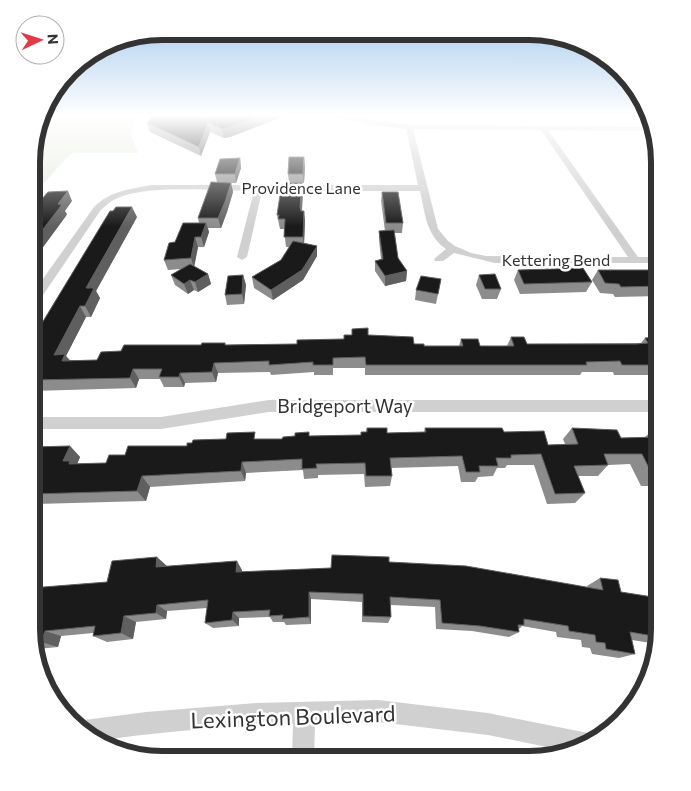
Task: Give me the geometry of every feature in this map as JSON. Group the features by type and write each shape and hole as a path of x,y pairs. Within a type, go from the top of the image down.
{"street":[{"name":"Kettering Bend","path":"415,153 433,229 443,243 453,249 473,257 494,260 651,260"},
{"path":"560,153 635,260"},
{"path":"109,186 120,194"},
{"path":"242,258 259,187"},
{"name":"Providence Lane","path":"40,291 97,208 105,201 120,194 151,188 423,188"},
{"path":"439,259 453,249"},
{"name":"Bridgeport Way","path":"40,423 161,422 269,406 651,406"},
{"name":"Lexington Boulevard","path":"94,730 146,723 256,714 378,711 488,724 576,742"},
{"path":"303,751 304,712"}],"shaded area":[{"path":"41,153 138,153 71,153 40,187"}],"building":[{"path":"289,157 304,157 303,174 288,174"},
{"path":"240,158 235,174 215,174 220,159"},
{"path":"211,182 231,183 218,218 198,218"},
{"path":"287,183 302,183 300,207 301,211 304,211 303,237 284,237 285,219 278,219 280,195 285,195"},
{"path":"68,191 58,204 61,204 61,206 40,233 40,201 48,192"},
{"path":"382,192 398,192 403,223 386,223"},
{"path":"116,207 132,207 86,288 94,288 85,306 80,306 54,355 65,354 62,361 97,360 101,352 121,351 124,345 201,345 202,343 225,343 225,345 297,344 297,340 344,339 344,335 352,335 352,329 368,328 368,335 413,337 414,344 424,344 424,346 463,346 461,339 478,339 480,346 514,346 511,337 524,337 527,344 636,344 648,343 645,338 651,338 651,365 622,365 620,361 586,362 587,365 366,365 365,357 333,358 333,365 313,365 313,362 269,365 269,361 214,363 212,372 180,373 179,377 159,377 162,369 133,369 130,378 40,380 40,326 110,211 113,211"},
{"path":"183,223 206,223 201,237 195,237 191,258 164,260 169,243 175,242"},
{"path":"394,230 398,258 407,271 385,276 375,261 383,259 379,231"},
{"path":"293,241 317,246 302,270 271,290 252,277 281,260"},
{"path":"190,264 208,274 195,282 190,280 184,284 171,275"},
{"path":"583,268 592,282 524,284 518,270"},
{"path":"598,270 651,270 651,286 621,287 619,284 605,283"},
{"path":"495,274 501,289 485,289 479,275"},
{"path":"243,275 242,294 225,295 228,276"},
{"path":"421,276 441,279 438,294 416,290"},
{"path":"367,428 387,428 387,433 426,432 425,428 502,428 504,432 544,431 548,445 578,444 572,428 617,430 621,438 651,437 651,472 642,454 604,454 608,465 574,466 585,493 555,494 541,454 511,455 511,458 496,458 498,466 479,466 480,472 466,472 462,456 390,458 392,476 366,476 365,463 316,464 317,468 302,469 302,459 242,462 241,471 142,476 137,491 40,494 40,447 70,446 63,461 70,461 69,464 106,463 109,455 125,455 128,446 187,446 187,443 192,443 193,440 226,439 227,433 255,432 254,439 282,439 283,437 295,436 295,433 309,432 309,436 361,435 361,432 367,432"},
{"path":"332,555 389,557 389,562 466,566 603,590 600,578 618,580 621,592 651,597 651,636 630,632 635,654 606,649 605,643 596,642 595,635 569,631 568,626 524,619 524,625 518,625 519,632 442,623 440,600 390,597 391,617 363,616 363,594 309,592 309,617 282,619 283,615 269,616 270,610 233,612 232,620 205,623 208,600 157,605 156,613 124,616 121,633 93,636 95,626 45,631 41,642 40,587 107,582 112,561 157,557 156,567 237,561 236,572 331,568"}]}
